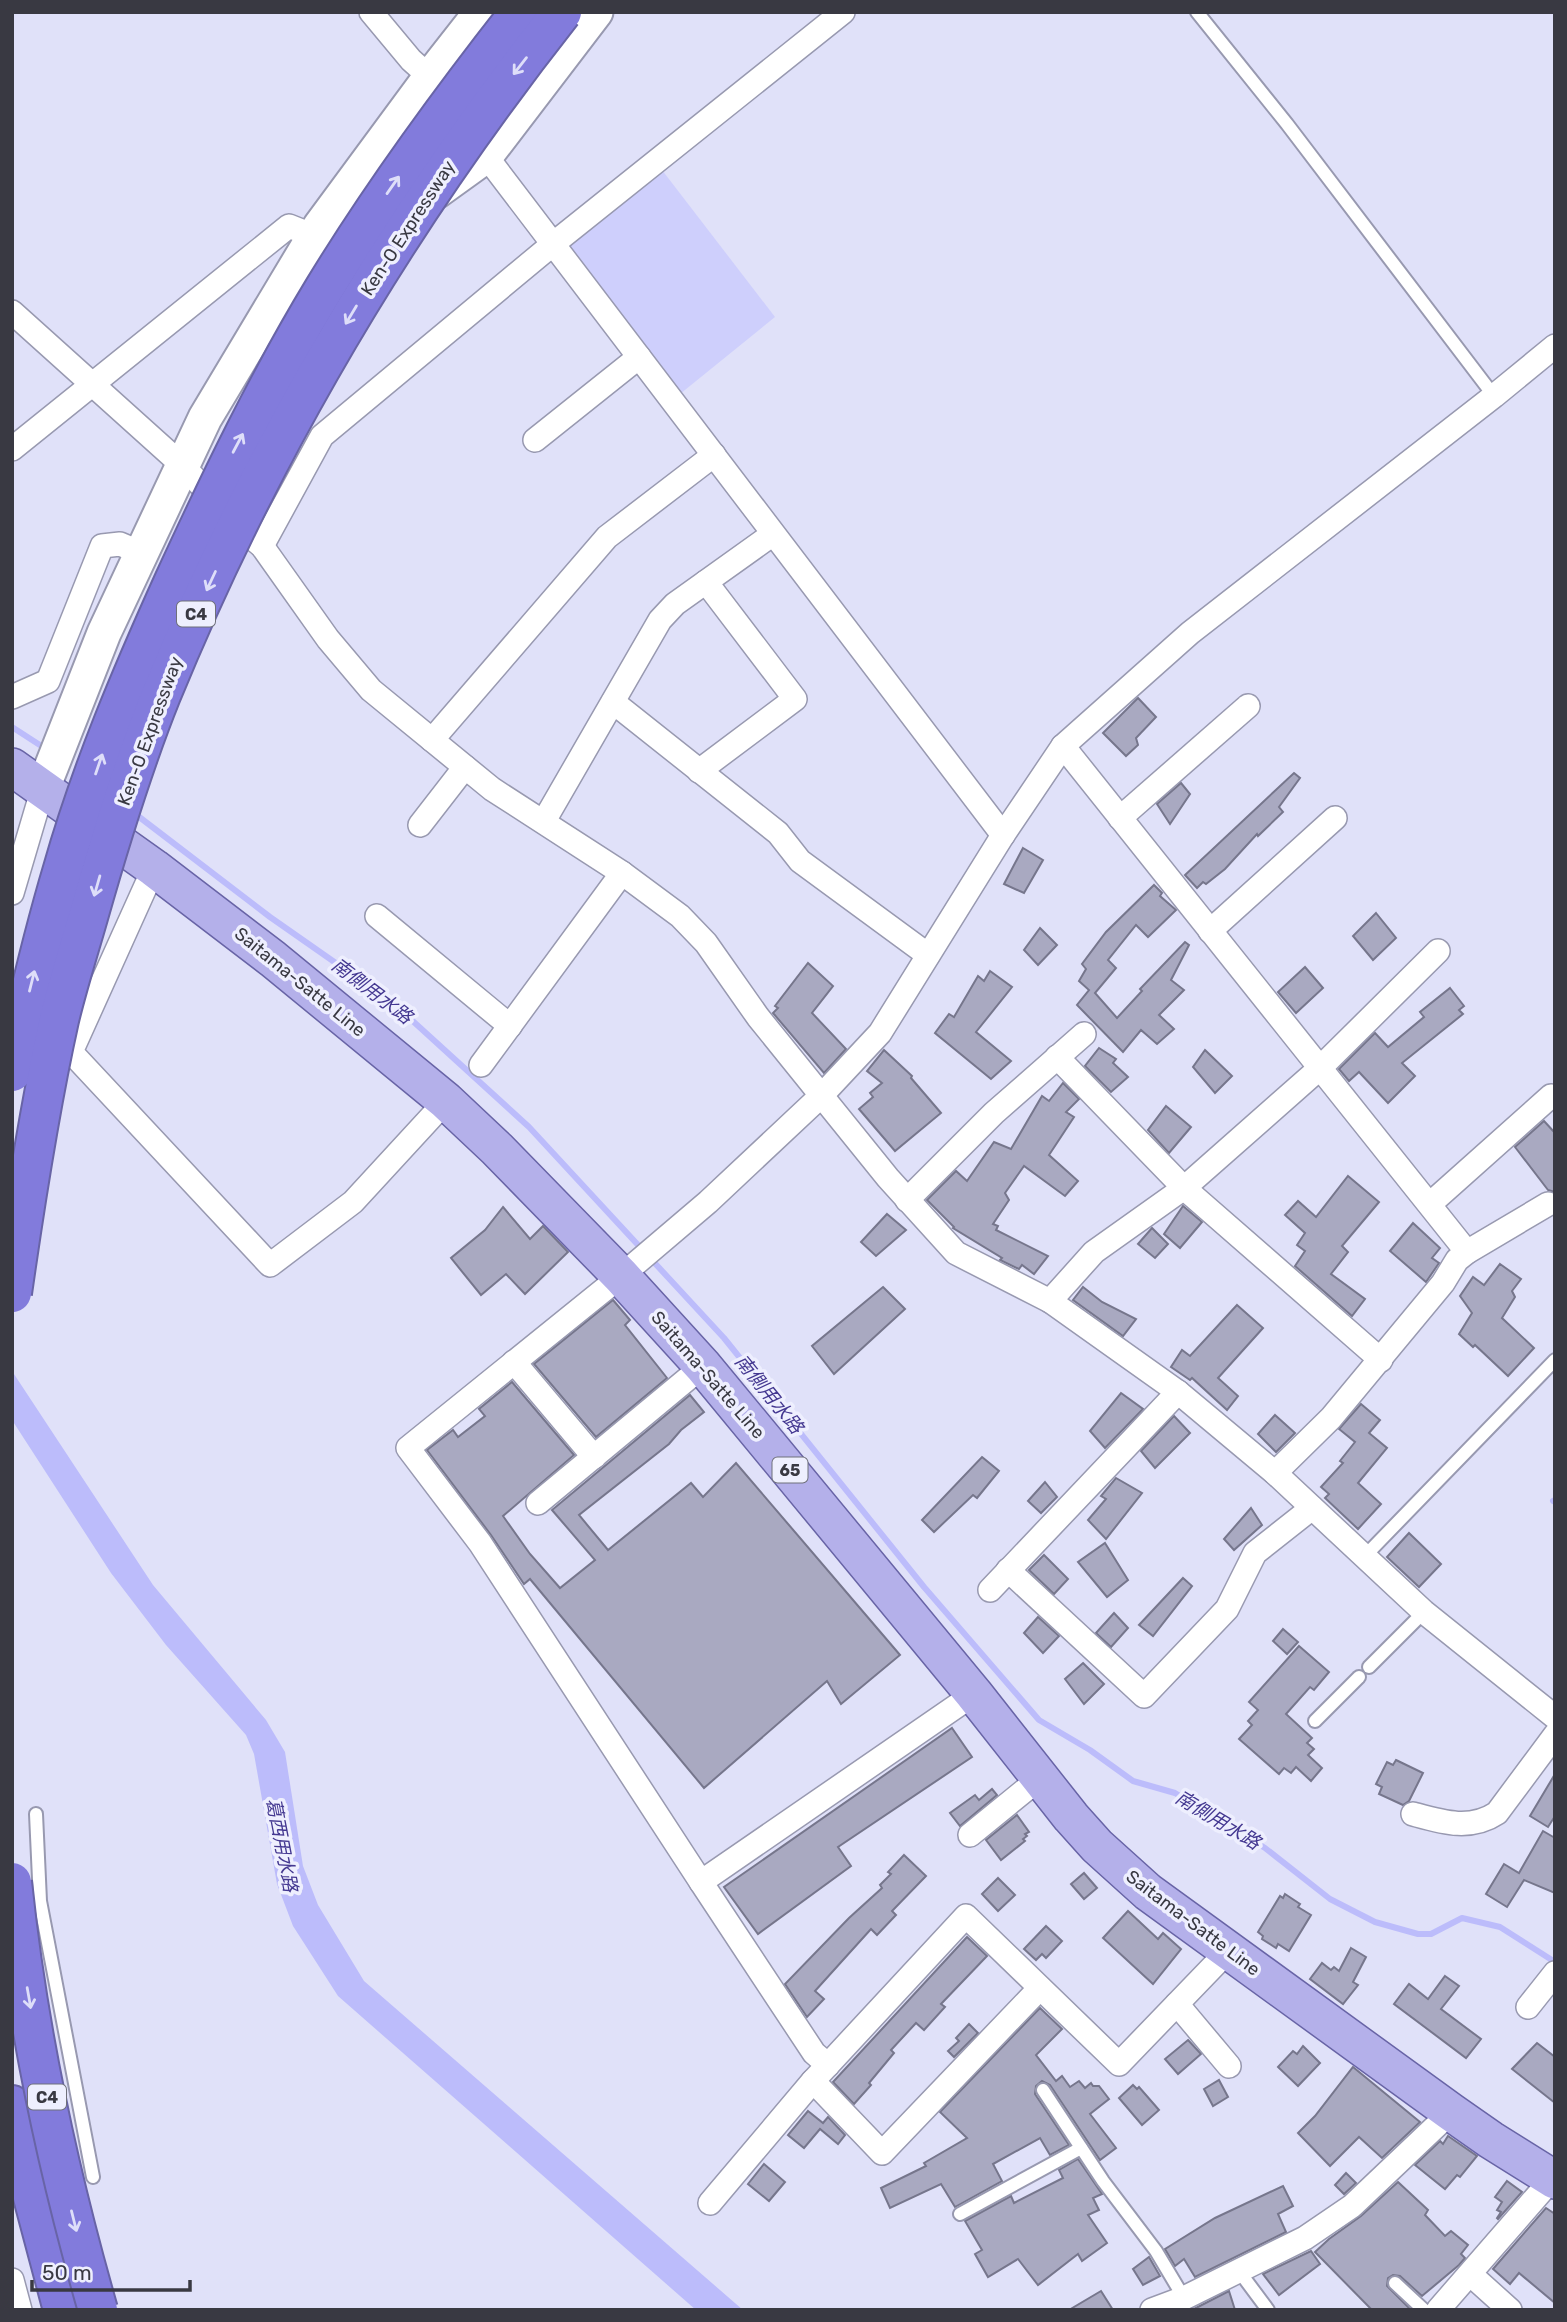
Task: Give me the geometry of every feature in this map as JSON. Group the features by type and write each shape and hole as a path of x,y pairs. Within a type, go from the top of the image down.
{"highway":[{"name":"Ken-O Expressway","path":"12,1072 63,867 101,757 143,649 228,464 271,381 332,277 457,92 520,12"},
{"name":"Ken-O Expressway","path":"12,1293 26,1193 59,1019 99,877 136,763 191,624 272,455 322,364 374,278 447,167 514,73 562,12"},
{"name":"C4","path":"26,1891 18,1939 66,2190 98,2310"},
{"name":"C4","path":"12,2105 63,2310"}],"main road":[{"name":"Saitama-Satte Line","path":"12,767 154,868 274,959 446,1101 497,1149 621,1276 703,1366 1088,1836 1121,1869 1228,1951 1451,2112 1553,2179"}],"street":[{"path":"371,12 411,60 430,77"},
{"path":"12,892 43,788 104,633 205,418 314,236 481,12"},
{"path":"205,418 291,314 382,232 486,156 596,12"},
{"path":"262,546 322,436 553,244 844,12"},
{"path":"486,156 1003,835"},
{"path":"12,449 289,226 314,236"},
{"path":"12,312 182,465 246,533 262,546 328,639 371,690 492,789 622,873 680,916 706,943 758,1017 907,1200 956,1253 1050,1301 1178,1392 1275,1473 1424,1612 1555,1717"},
{"path":"1040,1988 882,2153 820,2073 814,2053 480,1543 408,1448 708,1202 822,1095 880,1033 1003,835 1063,746 1190,633 1555,346"},
{"path":"535,440 639,357"},
{"path":"432,740 607,537 714,455"},
{"path":"544,821 660,620 675,604 773,534"},
{"path":"12,697 48,681 102,545 120,544 141,553"},
{"path":"699,771 794,699 706,582"},
{"path":"613,702 778,833 800,861 928,955"},
{"path":"1120,818 1248,706"},
{"path":"1063,746 1467,1252"},
{"path":"420,825 465,767"},
{"path":"1210,931 1335,818"},
{"path":"154,868 71,1052 270,1265 353,1202 446,1101"},
{"path":"481,1065 622,873"},
{"path":"377,916 510,1026"},
{"path":"1050,1301 1094,1252 1184,1188 1320,1068 1438,951"},
{"path":"907,1200 994,1113 1084,1034"},
{"path":"1058,1057 1184,1188 1381,1360"},
{"path":"1430,1204 1551,1096"},
{"path":"1275,1473 1331,1418 1381,1360 1443,1283 1457,1260 1551,1203"},
{"path":"514,1363 594,1457"},
{"path":"538,1503 703,1366"},
{"path":"990,1590 1178,1392"},
{"path":"1008,1570 1144,1696 1227,1609 1255,1553 1312,1508"},
{"path":"701,1882 974,1694"},
{"path":"1413,1814 1443,1824 1487,1820 1497,1813 1555,1735"},
{"path":"971,1835 1040,1778"},
{"path":"710,2203 820,2073 966,1916 1119,2064 1228,1951"},
{"path":"1528,2007 1555,1973"},
{"path":"1177,2004 1229,2066"},
{"path":"1152,2310 1184,2298 1306,2238 1352,2206 1451,2112"},
{"path":"1438,2310 1553,2179"},
{"path":"1470,2274 1510,2310"},
{"path":"12,2280 20,2310"}],"lane":[{"path":"1197,12 1287,124 1494,396"},
{"path":"1364,1557 1555,1360"},
{"path":"1369,1667 1424,1612"},
{"path":"1315,1721 1359,1677"},
{"path":"36,1814 26,1891 93,2177"},
{"path":"12,1902 26,1891"},
{"path":"1043,2090 1081,2148 1156,2251 1184,2298"},
{"path":"960,2214 1081,2148"},
{"path":"1240,2271 1268,2310"},
{"path":"1395,2283 1424,2310"}],"shaded area":[{"path":"662,170 775,317 680,394 567,252 568,241"}],"water":[{"name":"葛西用水路","path":"12,1371 153,1585 266,1720 285,1752 303,1866 318,1905 364,1981 743,2310 696,2310 338,1996 293,1926 277,1884 254,1754 246,1735 166,1645 111,1573 12,1420"}],"building":[{"path":"1138,698 1156,717 1136,738 1138,745 1126,756 1103,733"},
{"path":"1294,773 1300,778 1279,807 1283,812 1258,836 1257,834 1225,869 1197,888 1185,875"},
{"path":"1181,783 1190,794 1170,824 1157,804"},
{"path":"1023,848 1043,860 1024,893 1004,884"},
{"path":"1154,885 1162,893 1160,896 1176,910 1148,937 1136,925 1108,960 1116,968 1095,993 1117,1018 1142,991 1140,989 1185,942 1189,945 1171,980 1184,990 1159,1015 1174,1029 1157,1044 1141,1030 1123,1052 1077,1005 1089,990 1079,981 1086,969 1082,964 1106,932"},
{"path":"1376,913 1396,938 1373,960 1353,936"},
{"path":"1040,928 1057,945 1038,965 1024,950"},
{"path":"808,963 833,986 812,1013 846,1049 824,1073 773,1013 778,1008 775,1006"},
{"path":"1305,967 1323,988 1296,1013 1278,992"},
{"path":"990,971 1012,987 976,1032 1011,1061 991,1079 935,1033 949,1014 954,1017 978,976 984,981"},
{"path":"1450,988 1464,1006 1459,1010 1463,1014 1402,1063 1415,1076 1388,1103 1359,1072 1349,1081 1339,1069 1375,1033 1388,1047 1424,1017 1420,1012"},
{"path":"1099,1048 1116,1059 1113,1063 1128,1077 1111,1092 1085,1066"},
{"path":"884,1050 912,1076 941,1113 895,1151 859,1109 873,1097 870,1093 882,1083 867,1071"},
{"path":"1205,1050 1232,1076 1215,1093 1193,1067"},
{"path":"1063,1083 1079,1099 1066,1112 1074,1117 1049,1155 1078,1181 1065,1196 1024,1166 1005,1193 1009,1200 993,1224 998,1226 996,1230 1048,1256 1034,1274 1022,1265 1019,1269 1000,1260 1002,1258 953,1228 927,1200 956,1171 967,1181 994,1142 1011,1149 1042,1096 1049,1101"},
{"path":"1166,1106 1191,1127 1169,1153 1148,1130"},
{"path":"1544,1121 1555,1133 1555,1192 1548,1190 1515,1147"},
{"path":"1348,1176 1379,1202 1342,1246 1348,1252 1331,1274 1365,1299 1352,1316 1295,1266 1305,1251 1297,1245 1305,1233 1285,1215 1298,1201 1316,1217"},
{"path":"1183,1206 1202,1222 1180,1248 1164,1234"},
{"path":"503,1207 530,1239 543,1226 568,1252 525,1294 506,1274 481,1295 451,1258 485,1230"},
{"path":"887,1214 906,1230 876,1256 861,1242"},
{"path":"1413,1223 1440,1248 1432,1258 1439,1263 1426,1282 1390,1251"},
{"path":"1152,1228 1168,1244 1155,1258 1138,1244"},
{"path":"1500,1264 1521,1279 1512,1291 1515,1297 1502,1318 1534,1348 1508,1376 1459,1334 1472,1313 1460,1296 1473,1277 1484,1285"},
{"path":"883,1287 905,1309 834,1374 812,1346"},
{"path":"1083,1287 1102,1302 1136,1319 1123,1336 1073,1300"},
{"path":"613,1300 630,1320 625,1325 667,1378 596,1437 534,1364"},
{"path":"1237,1305 1263,1328 1218,1378 1238,1396 1227,1410 1192,1378 1190,1380 1171,1367 1182,1350 1190,1356"},
{"path":"512,1382 574,1455 503,1516 530,1554 560,1588 595,1560 552,1510 690,1395 704,1412 681,1430 669,1444 579,1515 608,1550 691,1483 703,1497 736,1463 900,1655 841,1704 827,1681 704,1788 530,1579 524,1584 427,1450 453,1430 458,1437 485,1416 479,1409"},
{"path":"1121,1393 1143,1409 1105,1448 1090,1431"},
{"path":"1361,1404 1380,1420 1369,1433 1387,1448 1358,1483 1381,1504 1358,1529 1325,1498 1329,1494 1321,1487 1343,1463 1340,1461 1355,1442 1339,1429"},
{"path":"1275,1415 1295,1433 1276,1452 1258,1434"},
{"path":"1174,1416 1190,1433 1155,1468 1141,1451"},
{"path":"982,1457 999,1471 977,1498 973,1495 934,1532 922,1520"},
{"path":"1116,1478 1142,1493 1106,1539 1088,1520 1106,1499 1101,1496"},
{"path":"1045,1482 1057,1497 1041,1513 1028,1501"},
{"path":"1251,1508 1262,1525 1234,1550 1224,1539"},
{"path":"1409,1533 1441,1564 1419,1587 1387,1557"},
{"path":"1105,1543 1128,1580 1107,1597 1078,1562"},
{"path":"1044,1555 1068,1579 1054,1594 1029,1570"},
{"path":"1183,1578 1192,1586 1153,1636 1139,1625"},
{"path":"1114,1613 1128,1628 1111,1647 1096,1633"},
{"path":"1038,1617 1059,1636 1043,1653 1024,1633"},
{"path":"1283,1629 1298,1642 1287,1654 1273,1641"},
{"path":"1299,1646 1329,1672 1314,1690 1310,1687 1286,1714 1312,1738 1307,1743 1314,1749 1308,1755 1322,1768 1311,1781 1296,1767 1291,1773 1284,1768 1279,1774 1239,1739 1252,1725 1248,1721 1258,1710 1249,1702"},
{"path":"1083,1663 1104,1684 1084,1704 1065,1679"},
{"path":"952,1728 972,1757 838,1847 851,1866 758,1934 724,1887"},
{"path":"1396,1760 1423,1773 1409,1801 1403,1805 1379,1794 1382,1787 1376,1784 1387,1762 1393,1765"},
{"path":"1555,1774 1555,1816 1548,1827 1530,1816"},
{"path":"992,1789 997,1795 960,1826 950,1813 975,1795 979,1800"},
{"path":"1017,1815 1029,1832 1025,1834 1025,1841 1001,1860 986,1840"},
{"path":"1543,1831 1555,1838 1555,1893 1524,1880 1507,1907 1486,1894 1504,1864 1519,1873"},
{"path":"904,1855 926,1876 892,1911 896,1915 877,1935 871,1929 815,1991 824,1999 807,2017 785,1984 882,1888 880,1885 891,1874 888,1872"},
{"path":"1084,1873 1097,1888 1084,1899 1071,1884"},
{"path":"998,1878 1015,1895 998,1911 982,1894"},
{"path":"1285,1894 1311,1915 1289,1951 1278,1944 1276,1948 1262,1939 1263,1936 1258,1932 1280,1896 1283,1898"},
{"path":"1128,1911 1158,1939 1163,1933 1181,1949 1153,1984 1103,1938"},
{"path":"1046,1926 1062,1941 1046,1958 1042,1954 1036,1960 1024,1949"},
{"path":"967,1937 987,1956 941,2004 945,2007 924,2030 916,2023 891,2050 894,2053 854,2104 833,2082"},
{"path":"1351,1948 1366,1957 1353,1982 1358,1985 1343,2004 1310,1979 1322,1963 1331,1970 1334,1967 1339,1971"},
{"path":"1445,1976 1459,1986 1441,2009 1481,2039 1466,2058 1394,2004 1409,1984 1428,1999"},
{"path":"1040,2008 1062,2029 1036,2055 1056,2081 1062,2076 1070,2087 1079,2081 1085,2088 1091,2083 1093,2086 1099,2086 1109,2099 1090,2114 1116,2148 1100,2160 1050,2085 1042,2081 1036,2086 1035,2094 1069,2145 1050,2155 1040,2138 993,2164 1002,2181 955,2207 941,2184 890,2208 881,2188 926,2166 924,2163 967,2138 940,2112"},
{"path":"969,2024 978,2033 954,2057 948,2051 959,2041 956,2038"},
{"path":"1188,2040 1201,2054 1178,2074 1165,2059"},
{"path":"1537,2043 1555,2057 1555,2103 1512,2069"},
{"path":"1303,2046 1320,2063 1298,2086 1278,2067 1293,2051 1297,2054"},
{"path":"1353,2067 1420,2122 1382,2158 1359,2137 1330,2166 1298,2133 1315,2116"},
{"path":"1219,2080 1228,2097 1213,2106 1204,2089"},
{"path":"1133,2085 1137,2089 1139,2087 1159,2110 1142,2125 1119,2098"},
{"path":"808,2111 823,2123 828,2117 845,2135 838,2144 820,2129 804,2148 788,2135"},
{"path":"1448,2136 1477,2156 1460,2177 1457,2175 1445,2189 1415,2165 1440,2141 1443,2144"},
{"path":"1078,2159 1102,2194 1093,2198 1099,2210 1088,2215 1107,2243 1082,2261 1078,2254 1038,2285 1018,2259 988,2277 975,2254 982,2250 965,2221 1011,2196 1014,2203 1063,2178 1059,2170"},
{"path":"764,2164 785,2182 769,2201 748,2184"},
{"path":"1346,2173 1356,2183 1344,2194 1335,2185"},
{"path":"1507,2181 1522,2192 1498,2219 1501,2212 1497,2210 1502,2202 1495,2197"},
{"path":"1398,2182 1428,2210 1425,2215 1445,2236 1451,2231 1468,2245 1461,2254 1465,2258 1459,2265 1422,2296 1400,2276 1393,2275 1388,2278 1387,2286 1408,2310 1372,2310 1315,2252 1361,2216"},
{"path":"1283,2186 1293,2206 1278,2214 1286,2232 1195,2277 1184,2259 1175,2266 1165,2249 1215,2218"},
{"path":"1546,2208 1555,2214 1555,2303 1519,2273 1510,2284 1493,2269"},
{"path":"1311,2251 1320,2264 1279,2295 1263,2274"},
{"path":"1149,2257 1160,2276 1143,2285 1133,2269"},
{"path":"1101,2291 1113,2310 1069,2310"},
{"path":"1229,2291 1235,2310 1192,2310"}],"waterway":[{"name":"南側用水路","path":"12,727 46,749"},
{"name":"南側用水路","path":"134,813 270,917 393,1003 529,1127 724,1338 924,1587 1039,1720 1090,1750 1133,1781 1175,1793 1265,1848 1330,1899 1375,1922 1418,1934 1431,1934 1462,1918 1500,1927 1555,1962"}]}
